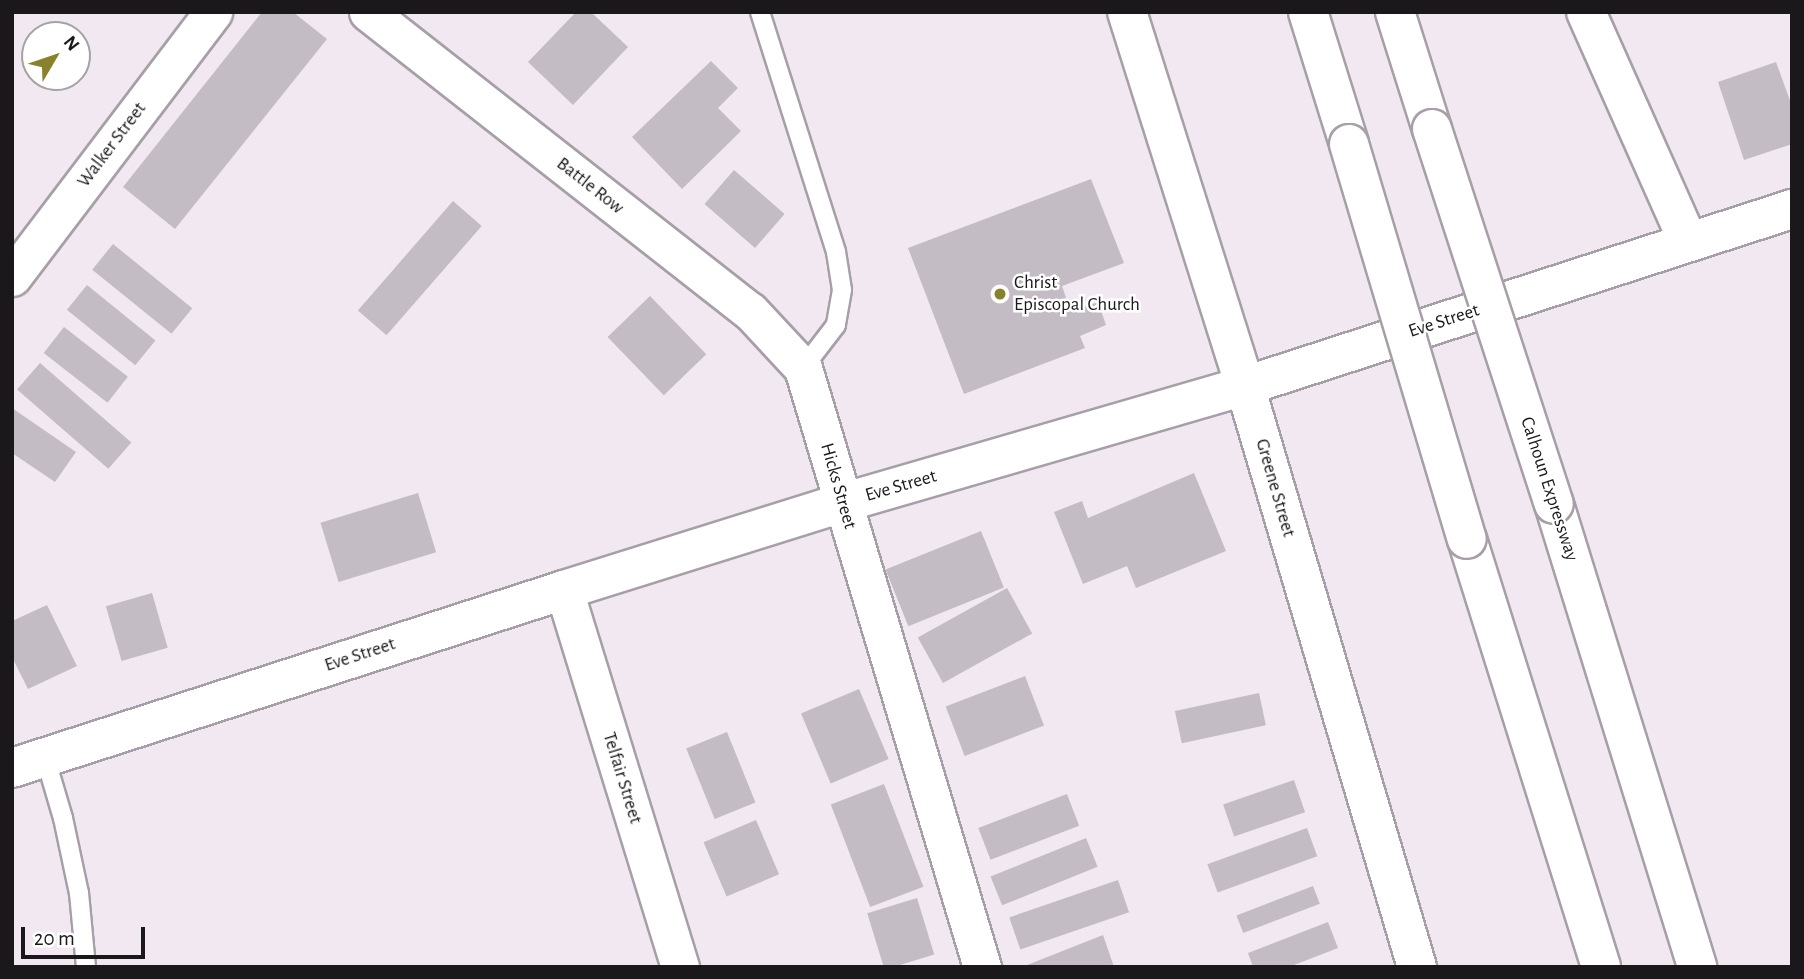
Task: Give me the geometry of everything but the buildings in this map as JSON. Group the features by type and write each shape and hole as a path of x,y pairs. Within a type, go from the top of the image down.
{"main road":[{"name":"Greene Street","path":"1127,12 1245,386 1417,967"},
{"path":"1308,12 1467,539 1601,967"},
{"name":"Calhoun Expressway","path":"1395,12 1554,504 1697,967"},
{"path":"1586,12 1688,241"},
{"name":"Eve Street","path":"29,763 842,503 1245,386 1792,209"}],"street":[{"name":"Walker Street","path":"12,277 212,12"},
{"name":"Battle Row","path":"377,16 750,311 803,368"},
{"name":"Hicks Street","path":"803,368 982,967"},
{"name":"Telfair Street","path":"564,590 680,967"}],"lane":[{"path":"760,12 836,252 842,290 836,324 803,368"},
{"path":"29,763 63,818 79,892 86,967"}],"place":[{"name":"Christ Episcopal Church","path":"1000,294"}]}
